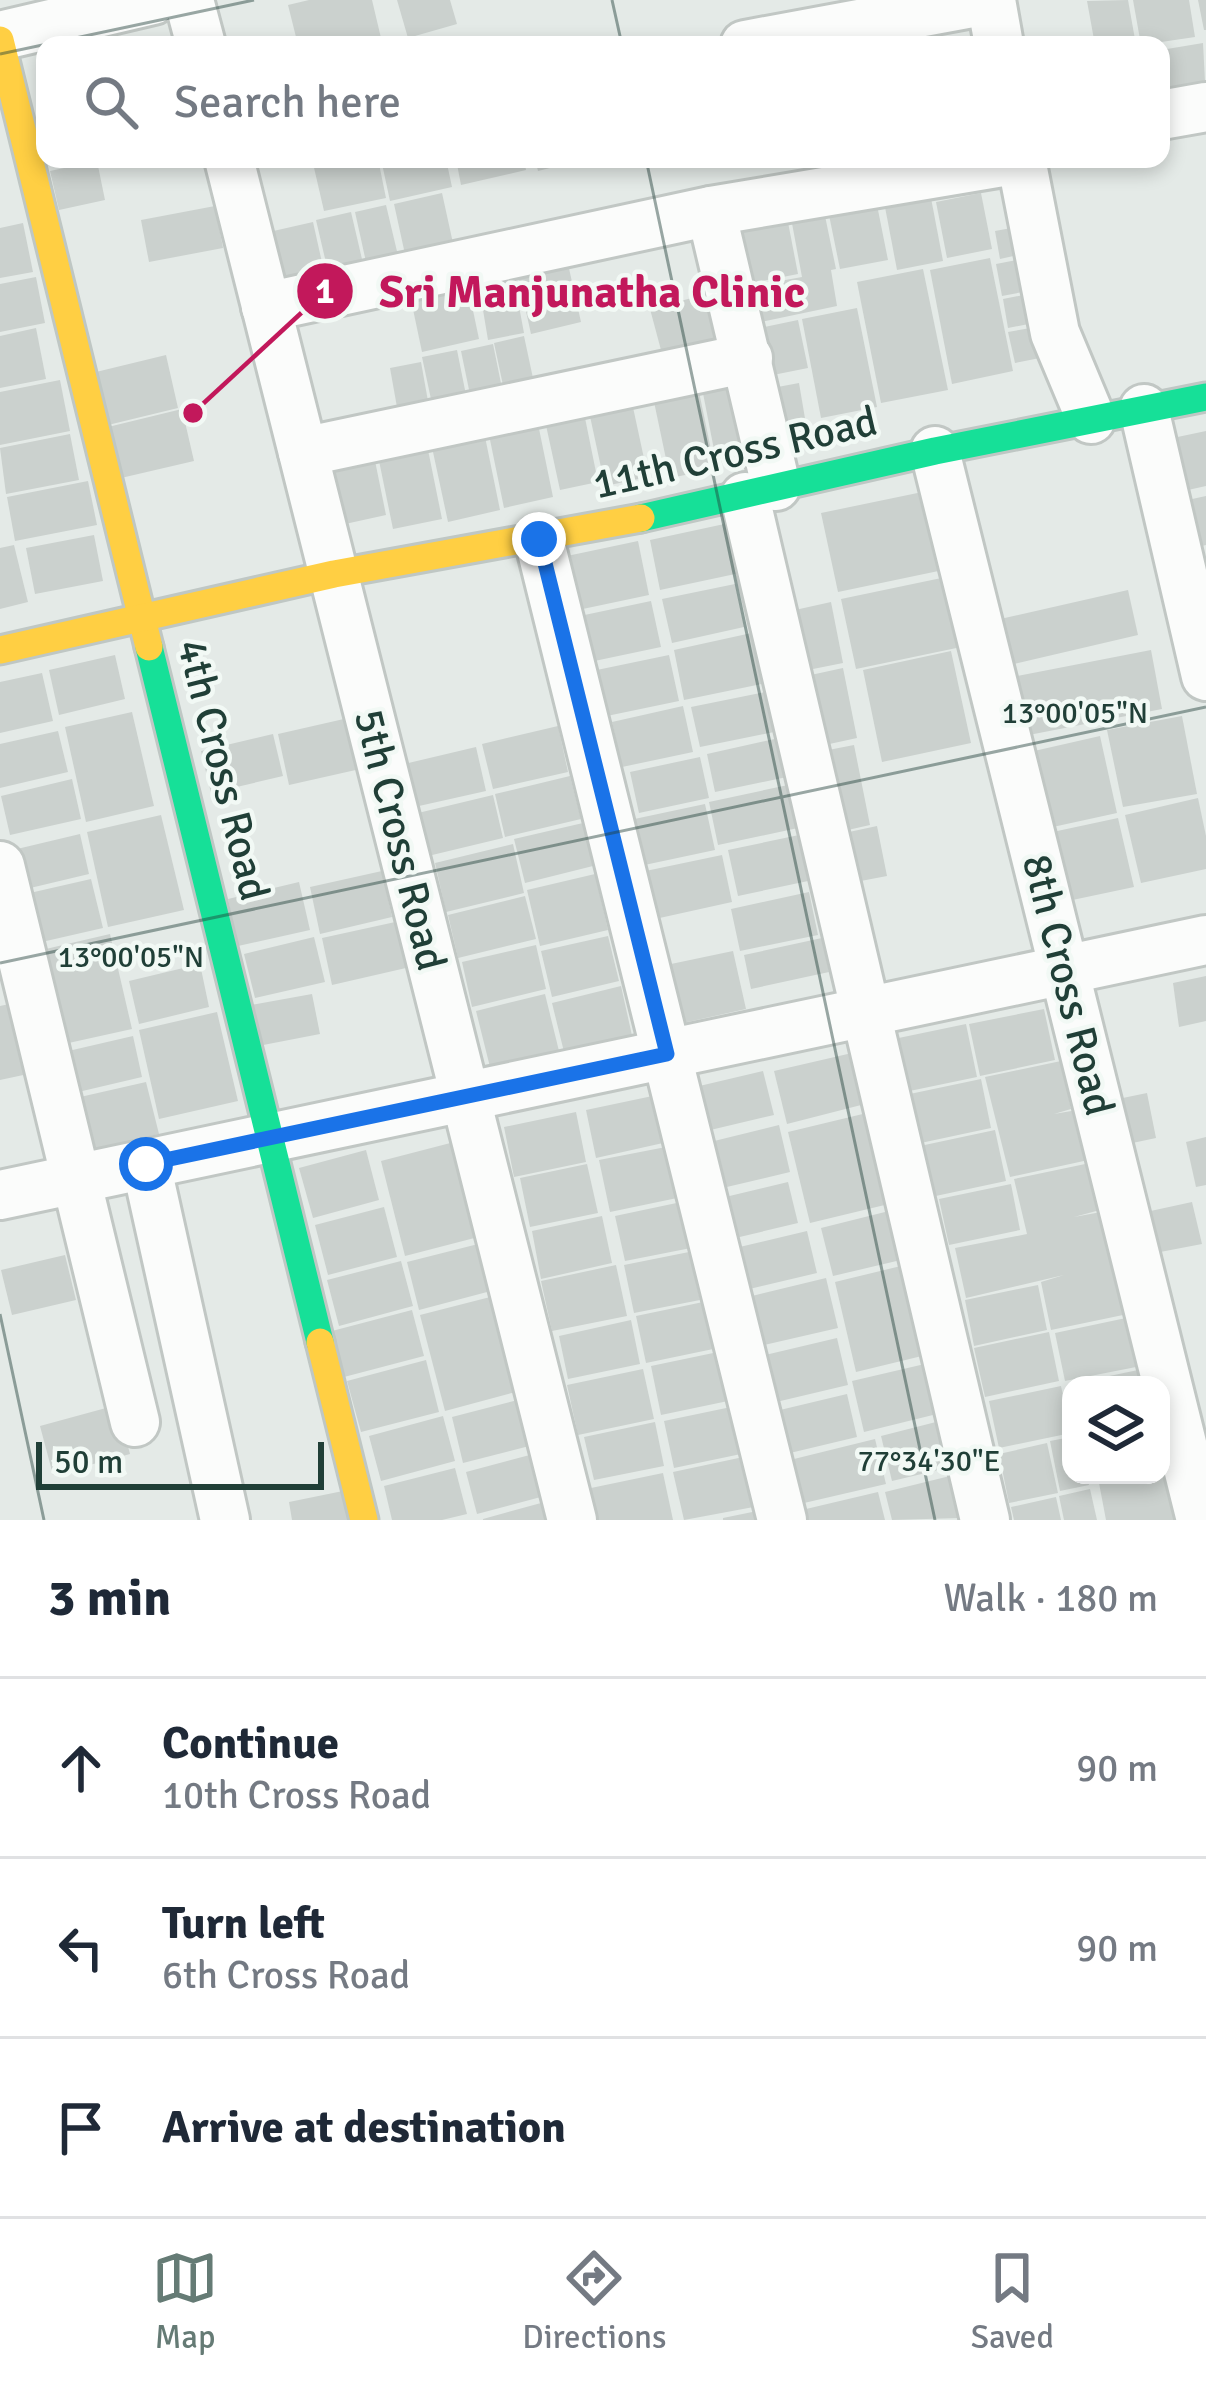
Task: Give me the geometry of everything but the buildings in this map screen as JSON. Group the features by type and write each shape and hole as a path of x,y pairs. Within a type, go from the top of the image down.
{"street":[{"path":"0,38 153,0"},
{"path":"189,0 199,36"},
{"path":"794,36 990,0 997,36"},
{"name":"4th Cross Road","path":"0,38 364,1520"},
{"path":"1170,113 1206,107"},
{"name":"5th Cross Road","path":"232,168 572,1520"},
{"path":"266,307 711,211 967,168"},
{"path":"1023,168 1055,333 1090,419"},
{"path":"711,211 748,358 760,491 865,1011 985,1520"},
{"path":"303,452 748,358"},
{"name":"11th Cross Road","path":"0,650 334,574 539,539 935,451 1206,397"},
{"path":"1144,410 1206,676"},
{"name":"8th Cross Road","path":"935,451 1201,1520"},
{"path":"539,539 782,1520"},
{"path":"0,866 135,1422"},
{"path":"0,1195 1206,940"},
{"path":"146,1164 225,1520"}],"traffic: fast":[{"path":"641,518 935,451 1206,397"},
{"path":"149,647 320,1342"}],"traffic: slow":[{"path":"0,40 149,647"},
{"path":"0,650 334,574 641,518"},
{"path":"320,1342 364,1520"}],"place":[{"name":"Sri Manjunatha Clinic","path":"193,413"}],"route":[{"path":"146,1164 667,1054 539,539"}]}
